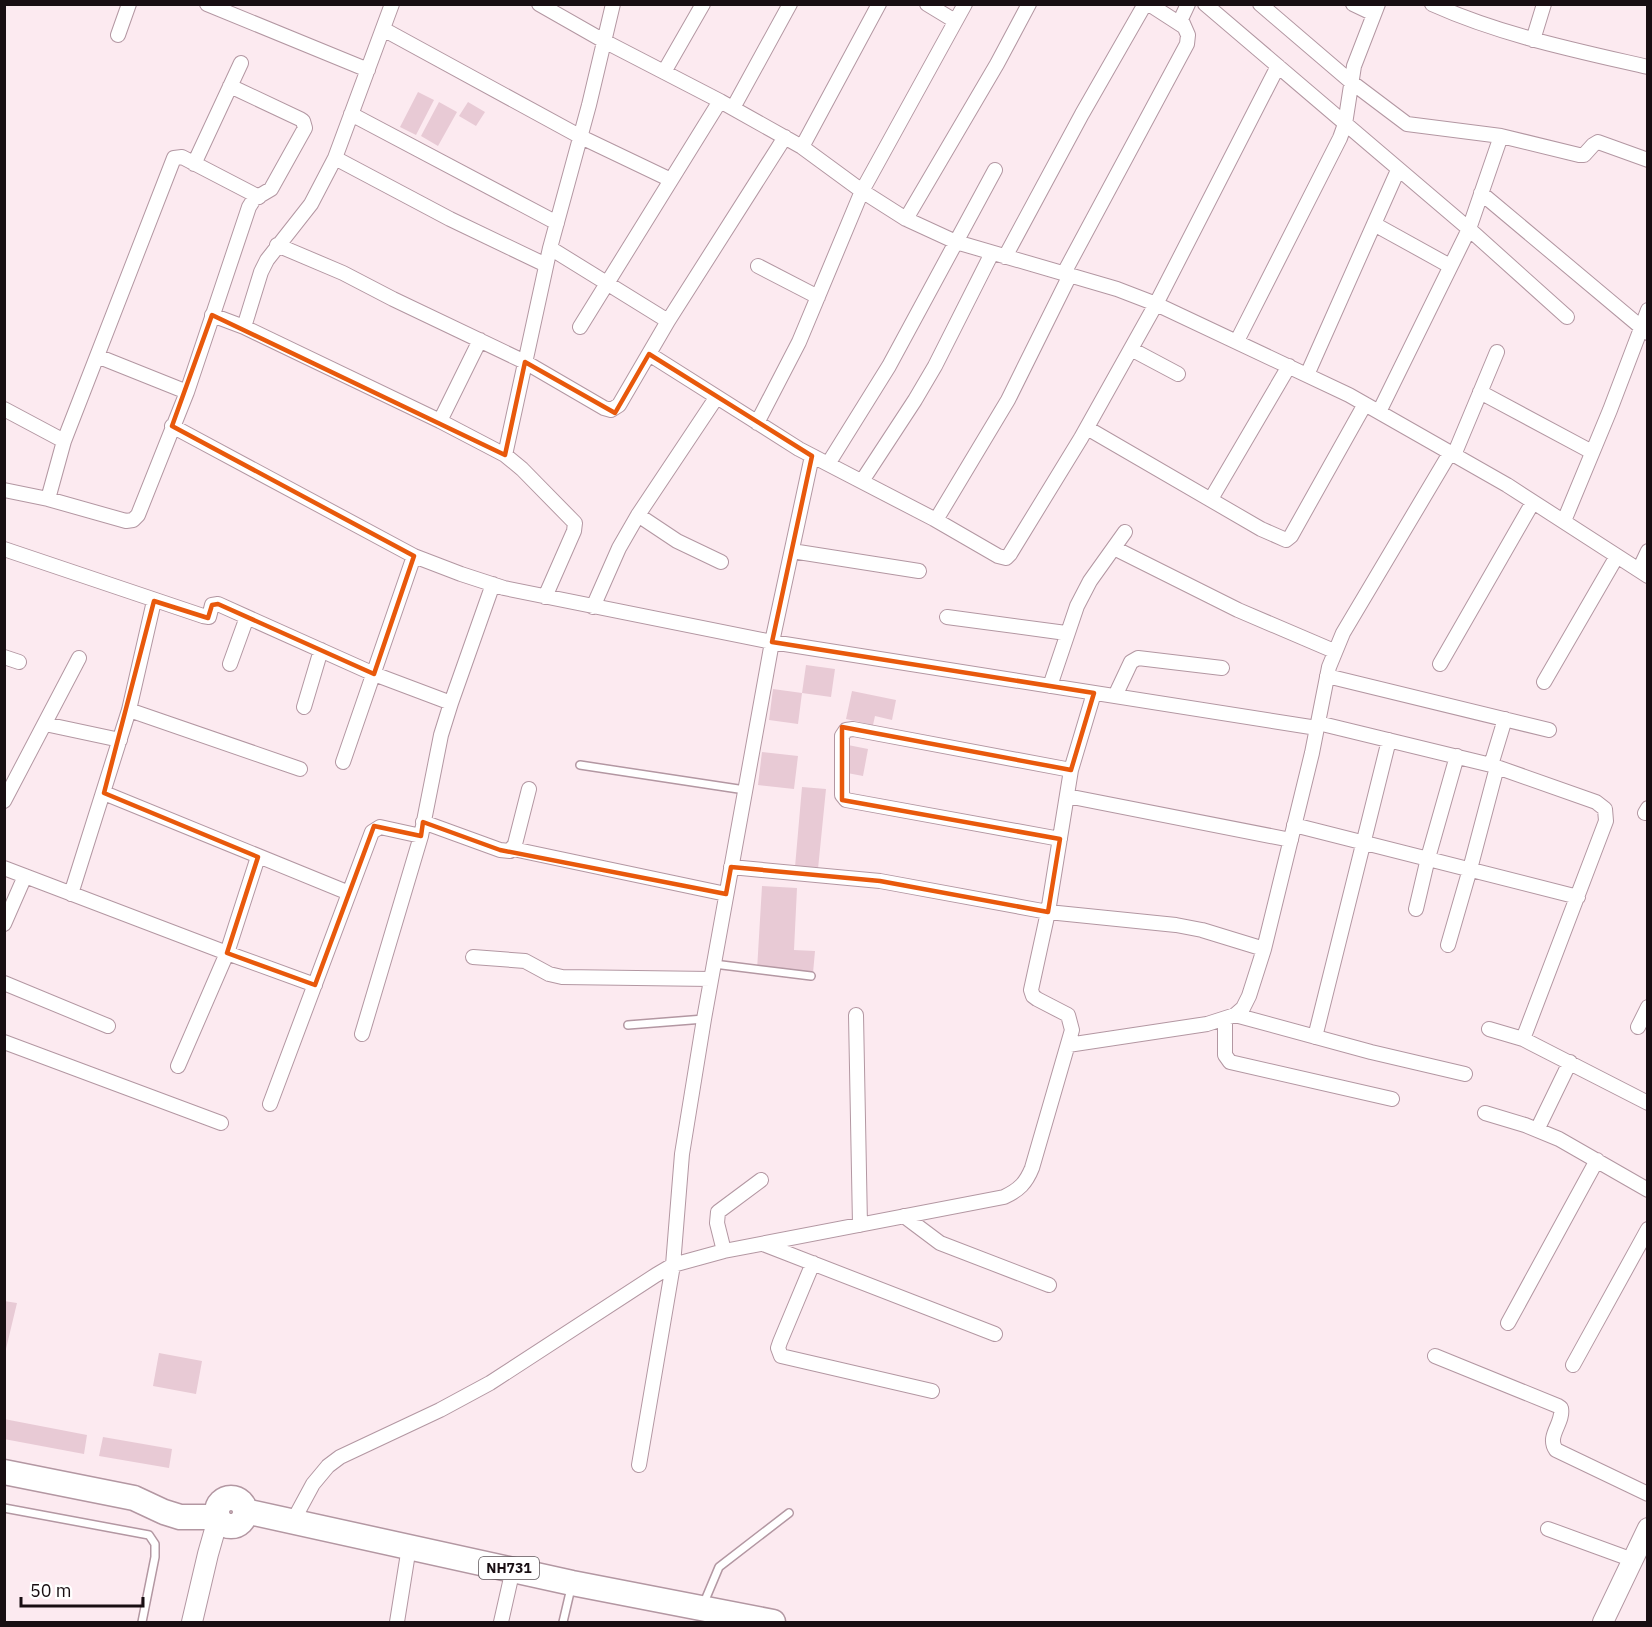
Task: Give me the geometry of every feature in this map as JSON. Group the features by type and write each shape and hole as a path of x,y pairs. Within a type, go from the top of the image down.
{"highway":[{"path":"4,1472 134,1498 180,1517 218,1518"},
{"name":"NH731","path":"218,1518 218,1505 223,1499 230,1497 238,1499 245,1511 702,1609 729,1618 773,1623"}],"street":[{"path":"117,35 129,4"},
{"path":"207,4 368,70"},
{"path":"244,327 261,272 277,245 311,204 335,158 392,4"},
{"path":"539,4 785,137 906,219 956,242 1117,289 1156,304 1365,404 1564,520 1643,573 1647,551"},
{"path":"505,455 550,248 613,4"},
{"path":"664,72 703,4"},
{"path":"733,108 790,4"},
{"path":"802,147 879,4"},
{"path":"927,4 956,21"},
{"path":"757,423 799,342 862,191 965,4"},
{"path":"906,219 997,64 1029,4"},
{"path":"862,481 915,400 1147,4 1183,26"},
{"path":"936,520 1008,400 1067,274 1187,44 1188,35 1181,19 1188,4"},
{"path":"1205,4 1567,317"},
{"path":"1237,341 1345,124 1354,66 1376,9 1353,4"},
{"path":"1432,4 1485,26 1647,67"},
{"path":"1533,40 1544,4"},
{"path":"1262,5 1350,81 1407,124 1501,136 1579,155 1584,155 1595,143 1601,143 1647,160"},
{"path":"383,29 580,137 671,180"},
{"path":"195,164 241,63"},
{"path":"649,354 812,456 936,520 998,556 1008,556 1087,428 1156,304 1278,66"},
{"path":"4,490 48,499 126,521 133,520 138,515 187,392 249,207 271,189 303,135 305,125 300,119 230,86"},
{"path":"580,327 720,101"},
{"path":"351,114 557,223"},
{"path":"1379,412 1469,230 1501,136"},
{"path":"277,245 344,273 525,362 604,408 612,410 620,405 668,321 785,137"},
{"path":"48,499 64,441 174,158 179,157 195,164 259,197"},
{"path":"335,158 450,219 546,265"},
{"path":"828,464 889,366 995,170"},
{"path":"1307,375 1398,170"},
{"path":"1481,193 1645,330"},
{"path":"1374,224 1450,266"},
{"path":"550,248 668,321"},
{"path":"758,266 818,297"},
{"path":"1564,520 1645,330 1647,310"},
{"path":"212,315 244,327 440,421 505,455 522,469 575,523 574,531 546,597"},
{"path":"440,421 480,340"},
{"path":"1131,349 1178,374"},
{"path":"1068,1045 1207,1024 1230,1017 1243,1008 1264,950 1334,651 1452,454 1497,352"},
{"path":"97,356 187,392"},
{"path":"1211,499 1288,366"},
{"path":"1480,392 1592,452"},
{"path":"593,607 619,548 638,515 716,398"},
{"path":"1087,428 1279,538 1289,539 1365,404"},
{"path":"4,410 64,441"},
{"path":"172,426 414,556 493,584 593,607 772,642 1094,693 1317,725 1494,766 1596,802 1605,809 1606,822 1523,1039"},
{"path":"639,1465 673,1265 682,1154 704,1019 772,642 812,456"},
{"path":"1440,664 1533,502"},
{"path":"638,515 676,541 721,562"},
{"path":"1050,686 1077,606 1090,581 1125,532"},
{"path":"1114,548 1238,610 1334,651"},
{"path":"4,549 154,601 208,617 212,605 216,603 374,674 451,703"},
{"path":"792,551 919,571"},
{"path":"343,762 414,556"},
{"path":"1544,682 1617,556"},
{"path":"362,1034 422,829 441,735 493,584"},
{"path":"71,894 129,710 154,601"},
{"path":"230,664 248,616"},
{"path":"947,617 1066,633"},
{"path":"304,707 321,650"},
{"path":"4,657 19,663"},
{"path":"4,801 79,658"},
{"path":"1115,696 1129,667 1138,658 1222,668"},
{"path":"1328,676 1549,730"},
{"path":"293,1521 320,1474 340,1457 440,1410 490,1383 673,1265 724,1251 1004,1197 1023,1186 1032,1168 1072,1030 1071,1018 1037,999 1031,993 1031,985 1048,912 1071,770 1094,693"},
{"path":"129,710 300,769"},
{"path":"1448,945 1470,869 1505,719"},
{"path":"45,724 120,740"},
{"path":"1060,839 846,800 843,798 842,790 842,736 846,730 853,729 1071,770"},
{"path":"1315,1037 1389,740"},
{"path":"1416,909 1457,756"},
{"path":"513,849 529,789"},
{"path":"104,793 349,893"},
{"path":"1067,796 1291,840"},
{"path":"1294,825 1365,841 1578,897"},
{"path":"270,1104 375,829 380,827 422,829 500,850 513,849 726,894"},
{"path":"178,1066 227,953 258,857"},
{"path":"731,867 880,881 1048,912 1192,927 1264,950"},
{"path":"4,868 315,985"},
{"path":"4,924 25,876"},
{"path":"473,957 525,962 549,974 562,977 711,979"},
{"path":"4,983 108,1026"},
{"path":"1638,1027 1647,1007"},
{"path":"856,1015 860,1225"},
{"path":"1230,1017 1465,1074"},
{"path":"1230,1017 1225,1055 1230,1062 1392,1099"},
{"path":"1489,1029 1523,1039 1647,1103"},
{"path":"4,1042 221,1123"},
{"path":"1537,1130 1570,1062"},
{"path":"1485,1113 1537,1130 1597,1160 1647,1190"},
{"path":"1508,1323 1597,1160"},
{"path":"724,1251 717,1223 718,1212 761,1180"},
{"path":"904,1216 940,1243 1049,1285"},
{"path":"1573,1365 1647,1229"},
{"path":"763,1244 995,1334"},
{"path":"813,1263 780,1342 778,1348 781,1356 932,1391"},
{"path":"1435,1356 1558,1406 1562,1413 1552,1440 1556,1450 1647,1494"},
{"path":"192,1623 218,1518"},
{"path":"1603,1623 1647,1528"},
{"path":"1548,1529 1633,1560"},
{"path":"397,1623 409,1547"},
{"path":"501,1623 513,1569"}],"lane":[{"path":"580,765 745,790"},
{"path":"714,964 811,976"},
{"path":"628,1025 704,1019"},
{"path":"4,1508 149,1535 155,1544 155,1557 142,1623"},
{"path":"702,1609 719,1567 789,1513"},
{"path":"563,1623 572,1582"}],"highlighted area":[{"path":"212,315 505,455 525,362 615,413 649,354 812,456 772,642 1094,693 1071,770 842,727 842,800 1060,839 1048,912 880,881 731,867 726,894 500,850 423,822 421,836 374,826 315,985 227,953 258,857 104,793 154,601 208,618 212,605 218,604 374,674 414,556 172,426"}],"building":[{"path":"418,92 434,100 416,135 400,127"},
{"path":"439,102 457,112 438,146 421,136"},
{"path":"468,102 485,112 476,126 459,116"},
{"path":"806,665 835,669 831,697 802,693"},
{"path":"773,689 802,693 798,724 769,720"},
{"path":"852,691 896,700 892,720 875,716 873,725 846,719"},
{"path":"848,745 868,749 863,776 842,772"},
{"path":"762,752 798,756 794,789 758,785"},
{"path":"802,787 826,789 818,869 795,867"},
{"path":"762,886 797,888 794,950 815,951 813,973 757,970"},
{"path":"4,1301 17,1303 5,1353 4,1353"},
{"path":"159,1353 202,1361 196,1394 153,1386"},
{"path":"4,1419 87,1435 84,1454 4,1439"},
{"path":"103,1437 172,1449 169,1468 99,1456"}]}
